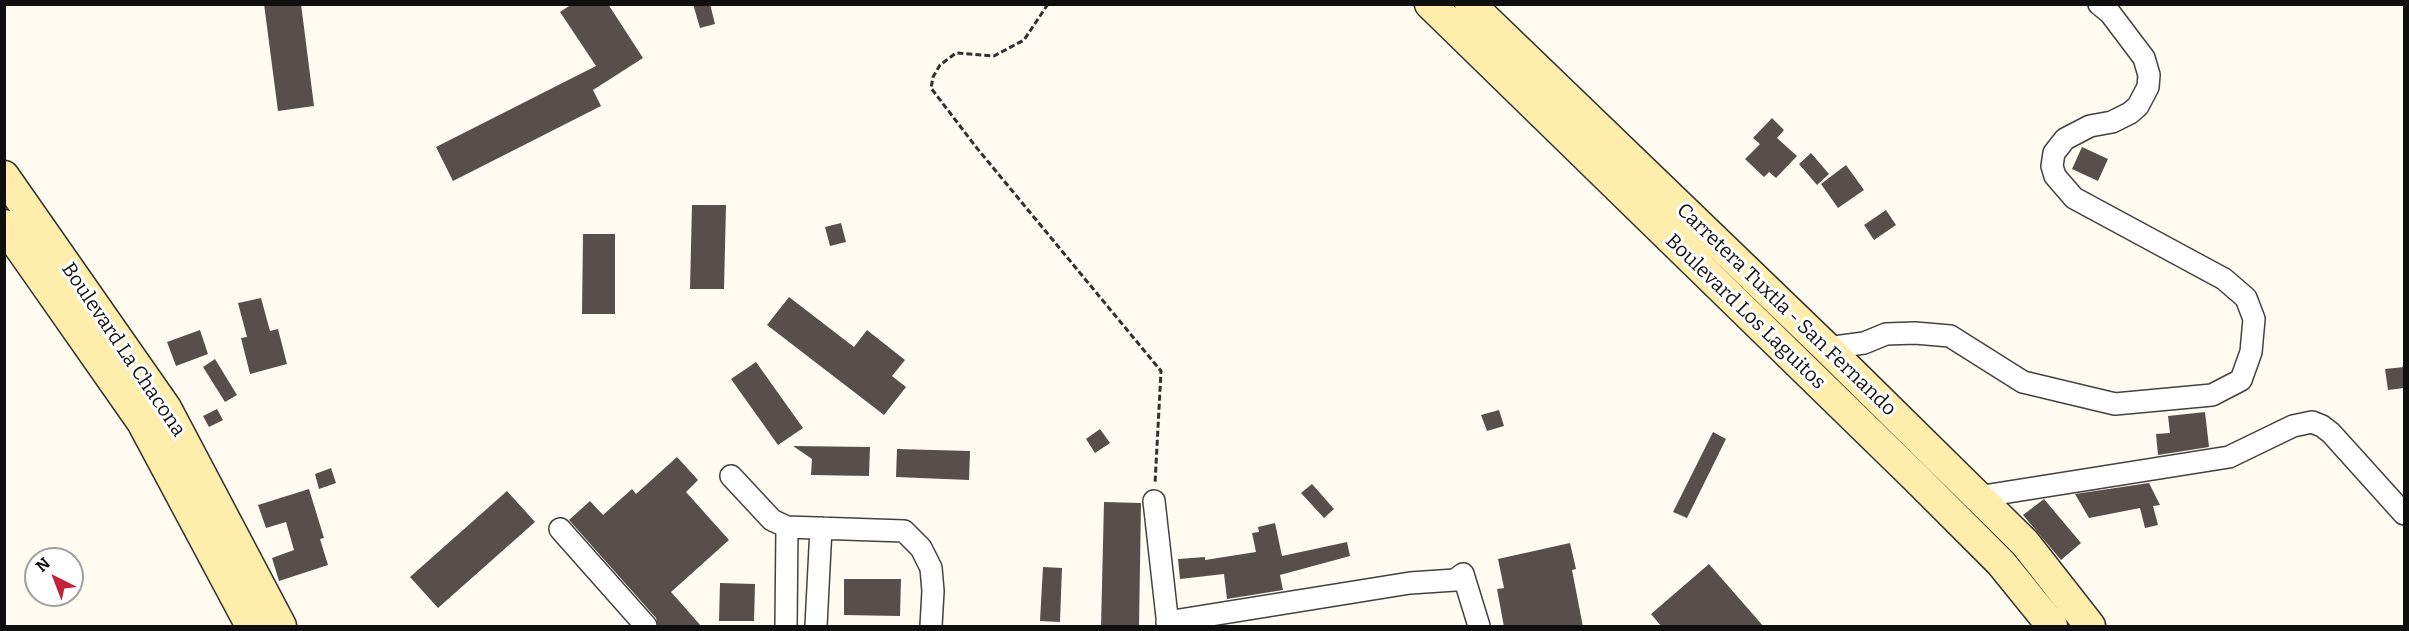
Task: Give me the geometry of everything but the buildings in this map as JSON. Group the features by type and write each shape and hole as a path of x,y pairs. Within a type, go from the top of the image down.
{"main road":[{"name":"Boulevard Los Laguitos","path":"1430,4 2001,563 2052,627"},
{"name":"Carretera Tuxtla - San Fernando","path":"1470,4 1827,348 2025,543 2090,627"},
{"name":"Boulevard La Chacona","path":"4,176 166,408 281,627"},
{"name":"Boulevard La Chacona","path":"4,225 142,422 251,627"},
{"path":"1888,451 1910,431"}],"street":[{"path":"1827,348 1864,343 1886,334 1915,333 1950,336 2023,382 2115,404 2212,395 2241,380 2251,352 2254,319 2246,298 2224,279 2074,198 2055,176 2052,166 2054,153 2065,140 2091,126 2112,122 2130,113 2138,106 2148,87 2149,75 2144,58 2110,14 2099,4"},
{"path":"1977,497 2229,457 2267,441 2293,426 2312,422 2322,426 2331,434 2404,514"},
{"path":"730,476 772,520 787,527 904,531 921,548 931,568 933,591 931,627"},
{"path":"1154,501 1167,624 1410,583 1455,580 1463,574 1479,627"},
{"path":"786,627 787,527"},
{"path":"816,627 821,528"},
{"path":"560,529 646,627"}],"path":[{"path":"1048,4 1024,40 994,56 956,53 940,65 933,77 932,88 976,147 1161,371 1154,501"}]}
